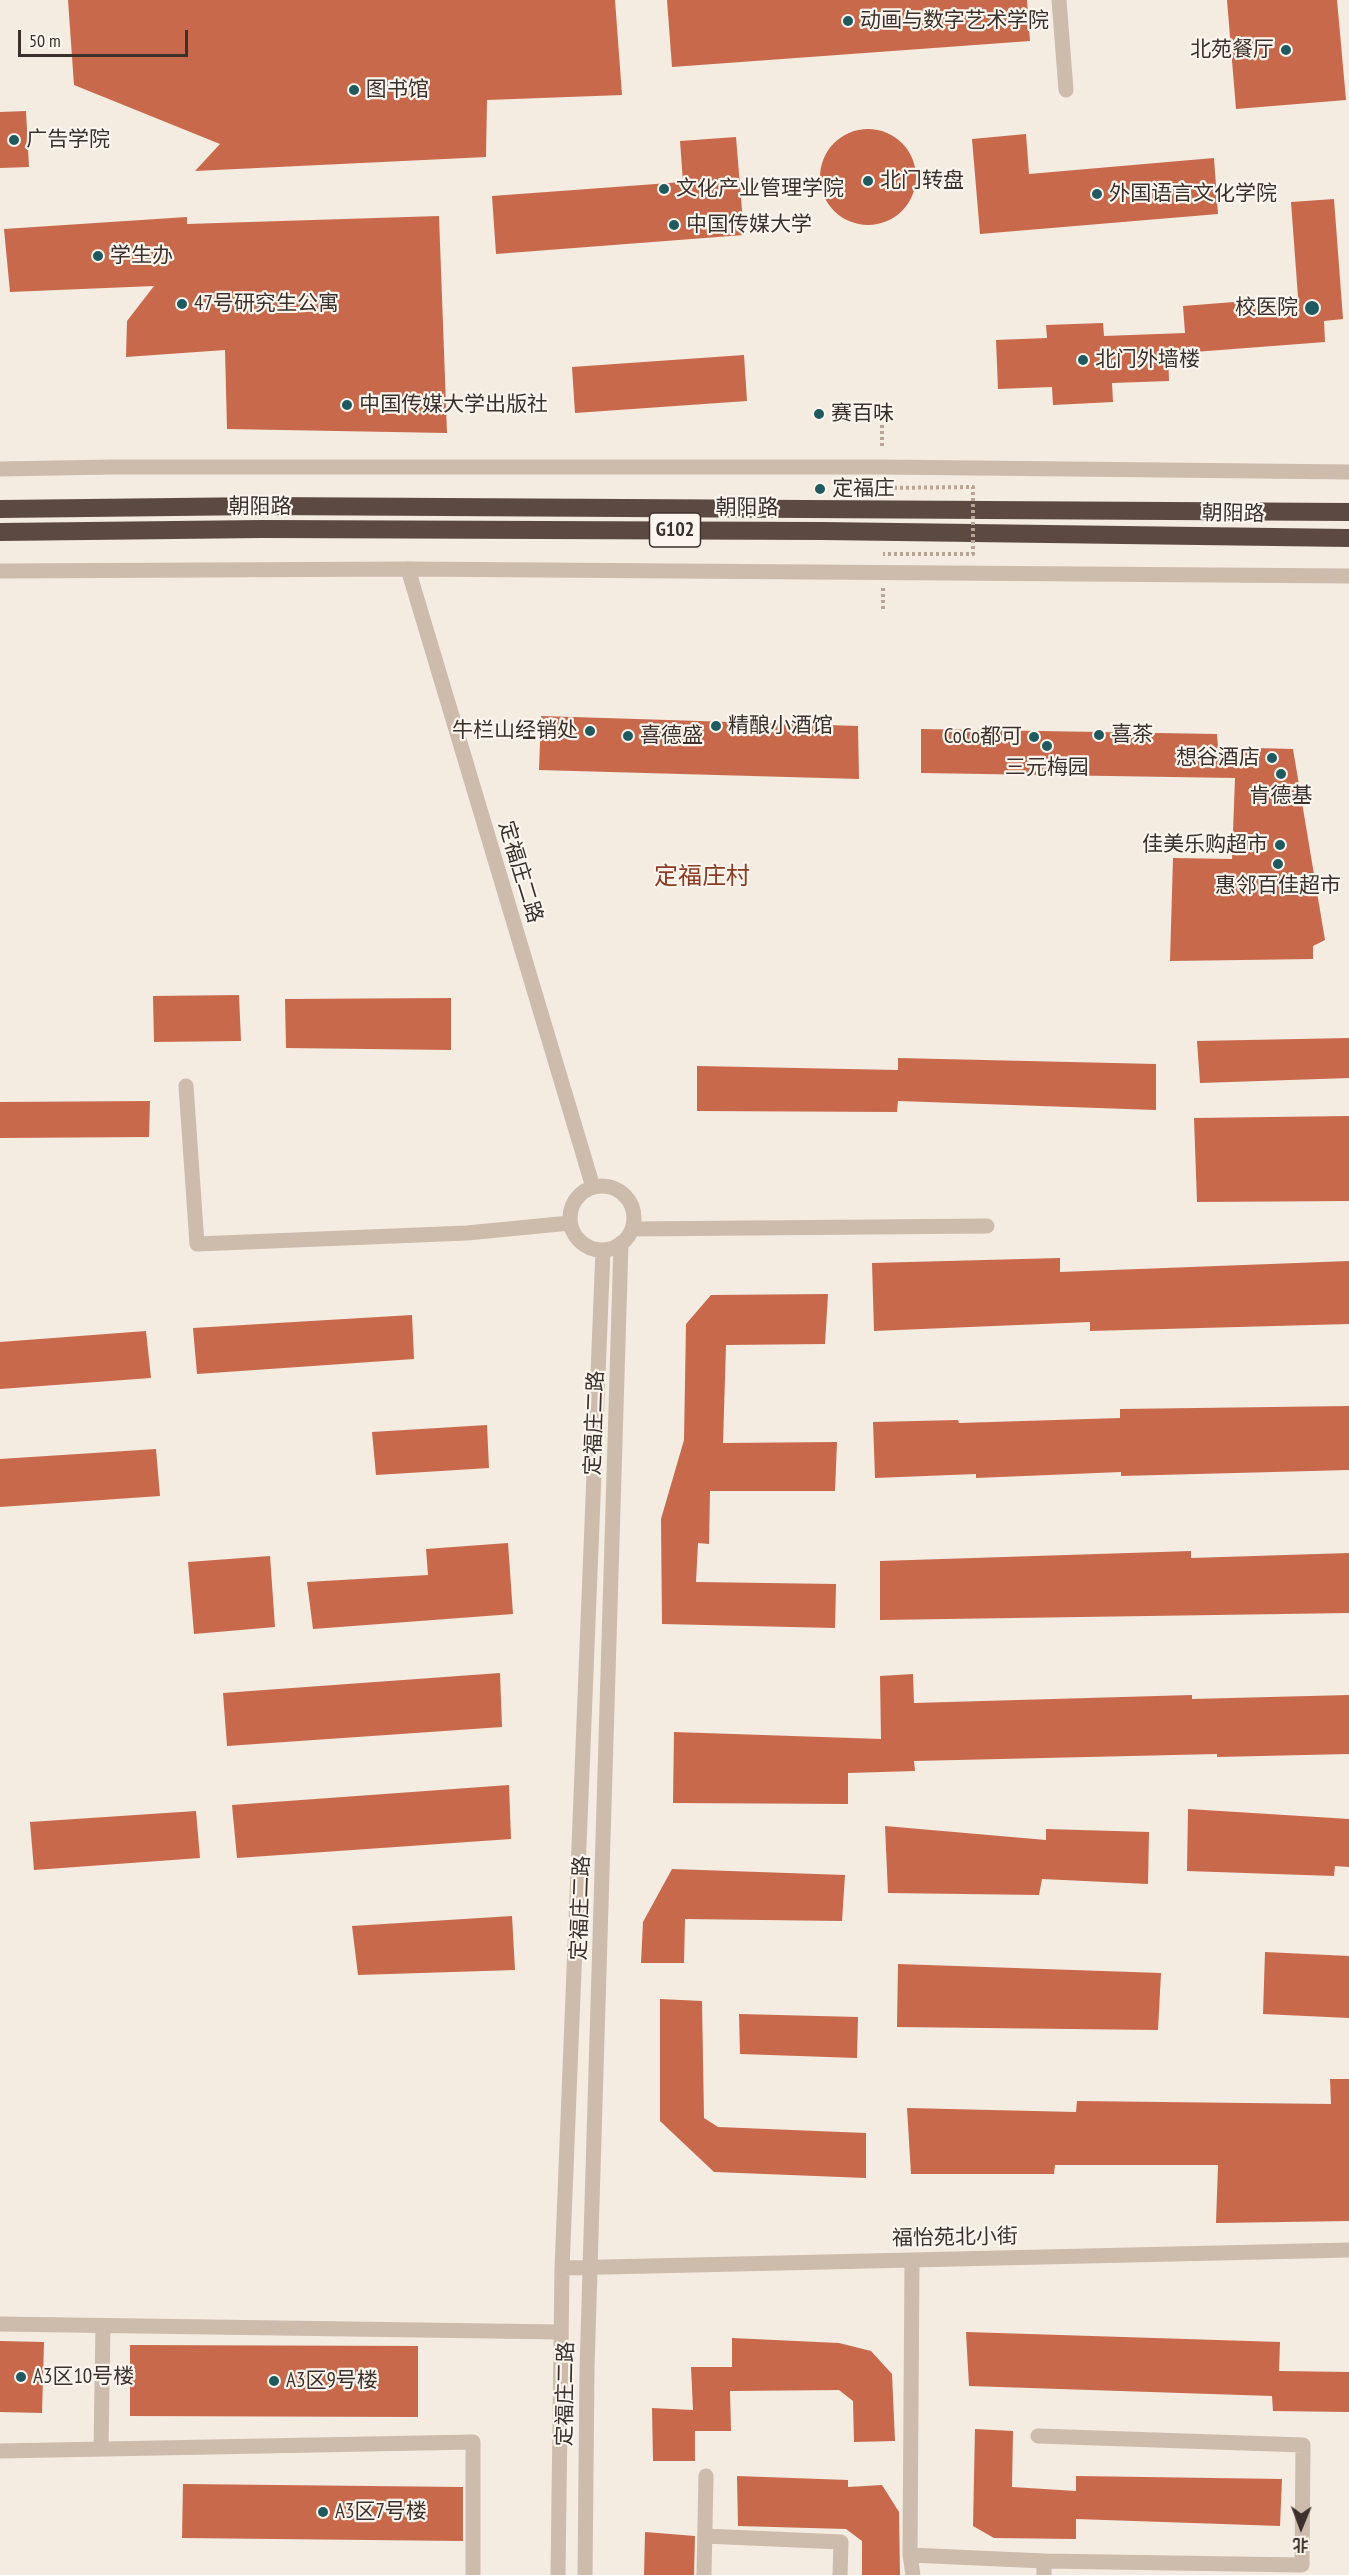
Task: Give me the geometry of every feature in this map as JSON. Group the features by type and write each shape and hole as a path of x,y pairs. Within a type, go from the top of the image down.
{"highway":[{"name":"朝阳路","path":"0,509 286,506 1349,512"},
{"name":"朝阳路","path":"0,532 262,529 811,531 1349,538"}],"street":[{"path":"1059,0 1066,90"},
{"name":"朝阳路","path":"0,469 835,467 1349,472"},
{"path":"0,571 408,569 1349,576"},
{"name":"定福庄二路","path":"408,569 593,1187"},
{"path":"186,1086 197,1244 467,1233 570,1223"},
{"path":"593,1187 612,1187 626,1197 633,1212 632,1229 621,1243 603,1250 590,1247 579,1240 570,1223 571,1210 576,1198 593,1187"},
{"path":"632,1229 987,1226"},
{"name":"定福庄二路","path":"585,2575 586,2433 621,1243"},
{"name":"定福庄二路","path":"558,2575 562,2268 603,1250"},
{"name":"福怡苑北小街","path":"562,2268 1349,2250"},
{"path":"912,2260 910,2555 912,2575"},
{"path":"0,2324 560,2332"},
{"path":"101,2448 103,2326"},
{"path":"910,2555 1044,2568 1302,2570 1303,2445 1038,2436"},
{"path":"0,2451 473,2442 473,2575"},
{"path":"704,2575 706,2476"},
{"path":"705,2536 841,2542 840,2575"}],"path":[{"path":"882,488 973,487 973,554 883,554"}],"building":[{"name":"图书馆","path":"68,0 615,0 622,95 487,100 486,157 195,171 220,144 74,85"},
{"name":"动画与数字艺术学院","path":"667,0 1027,0 1030,41 672,67"},
{"name":"北苑餐厅","path":"1227,0 1337,0 1346,100 1236,109"},
{"name":"广告学院","path":"26,111 29,167 0,168 0,112"},
{"name":"北门转盘","path":"868,129 886,132 902,143 913,159 916,177 913,195 902,211 886,222 868,225 850,222 834,211 823,195 820,177 823,159 834,143 850,132"},
{"name":"外国语言文化学院","path":"1026,134 1029,174 1214,158 1218,214 980,234 972,139"},
{"name":"文化产业管理学院","path":"736,137 744,235 496,254 492,196 683,182 680,141"},
{"path":"1334,199 1343,319 1324,321 1325,342 1168,354 1169,381 1112,383 1113,402 1053,405 1052,387 998,389 996,340 1047,338 1046,325 1103,323 1104,336 1185,333 1183,306 1298,297 1291,202"},
{"path":"439,216 447,433 227,429 225,350 126,357 127,321 154,286 10,292 4,229 187,217 187,224"},
{"path":"744,355 747,401 575,413 572,367"},
{"path":"541,716 858,726 859,779 539,770"},
{"path":"921,729 1217,734 1218,747 1293,749 1325,940 1313,946 1313,959 1170,961 1173,858 1232,859 1235,778 921,773"},
{"path":"239,995 241,1041 154,1042 153,996"},
{"path":"451,998 451,1050 286,1048 285,999"},
{"path":"1349,1038 1349,1078 1200,1083 1197,1041"},
{"path":"898,1058 1156,1064 1156,1110 898,1101 897,1112 697,1111 697,1066 898,1070"},
{"path":"150,1101 149,1137 0,1138 0,1102"},
{"path":"1349,1116 1349,1201 1197,1202 1194,1118"},
{"path":"1060,1258 1060,1272 1349,1261 1349,1324 1090,1331 1090,1322 874,1331 872,1263"},
{"path":"828,1294 825,1344 726,1345 723,1443 837,1442 835,1491 710,1491 709,1544 698,1543 696,1582 836,1584 835,1628 662,1624 661,1519 684,1440 686,1324 711,1295"},
{"path":"412,1315 414,1359 197,1374 193,1328"},
{"path":"146,1331 151,1378 0,1389 0,1342"},
{"path":"1349,1406 1349,1470 1121,1476 1121,1472 976,1478 976,1474 875,1478 873,1422 958,1420 959,1423 1120,1418 1120,1409"},
{"path":"487,1425 489,1468 376,1475 372,1432"},
{"path":"156,1449 160,1496 0,1507 0,1459"},
{"path":"508,1543 513,1614 313,1629 307,1582 428,1575 426,1549"},
{"path":"1191,1551 1191,1558 1349,1553 1349,1613 880,1620 880,1561"},
{"path":"270,1556 275,1627 194,1634 188,1562"},
{"path":"500,1673 502,1727 227,1746 223,1693"},
{"path":"913,1674 914,1703 1192,1695 1192,1699 1349,1695 1349,1754 1217,1757 1217,1754 914,1761 915,1771 848,1773 848,1804 673,1803 674,1732 881,1739 880,1676"},
{"path":"509,1785 511,1839 237,1858 232,1805"},
{"path":"1188,1809 1349,1819 1349,1867 1335,1866 1334,1876 1187,1871"},
{"path":"196,1811 200,1858 34,1870 30,1822"},
{"path":"885,1826 1046,1840 1046,1829 1149,1832 1148,1884 1042,1879 1039,1895 888,1893"},
{"path":"672,1869 845,1875 842,1921 685,1919 684,1963 641,1963 643,1922"},
{"path":"512,1916 515,1970 358,1975 352,1926"},
{"path":"1265,1952 1349,1956 1349,2018 1263,2014"},
{"path":"898,1964 1161,1973 1158,2030 897,2027"},
{"path":"660,1999 702,2001 704,2118 718,2127 866,2133 866,2178 714,2172 660,2121"},
{"path":"739,2014 858,2017 857,2058 740,2054"},
{"path":"1330,2079 1349,2079 1349,2221 1216,2223 1218,2165 1055,2165 1054,2174 911,2174 907,2108 1076,2112 1077,2101 1331,2104"},
{"path":"966,2332 1280,2342 1279,2371 1349,2372 1349,2412 1273,2411 1272,2396 969,2386"},
{"path":"732,2338 839,2343 871,2351 892,2374 895,2441 854,2442 853,2401 839,2390 730,2391 731,2431 695,2431 695,2461 653,2461 652,2408 693,2410 691,2367 732,2367"},
{"name":"A3区10号楼","path":"0,2341 44,2342 42,2413 0,2412"},
{"name":"A3区9号楼","path":"130,2345 418,2346 418,2417 130,2416"},
{"path":"975,2429 1013,2431 1012,2487 1076,2491 1076,2476 1282,2479 1280,2526 1076,2519 1076,2539 994,2538 973,2526"},
{"path":"737,2476 848,2480 848,2487 882,2485 899,2512 900,2575 862,2575 862,2541 846,2529 738,2526"},
{"name":"A3区7号楼","path":"183,2484 463,2487 463,2541 182,2538"},
{"path":"645,2532 695,2536 694,2575 644,2575"}],"place":[{"name":"动画与数字艺术学院","path":"848,21"},
{"name":"北苑餐厅","path":"1286,50"},
{"name":"图书馆","path":"354,90"},
{"name":"广告学院","path":"14,140"},
{"name":"北门转盘","path":"868,181"},
{"name":"文化产业管理学院","path":"664,189"},
{"name":"外国语言文化学院","path":"1097,194"},
{"name":"中国传媒大学","path":"674,225"},
{"name":"学生办","path":"98,256"},
{"name":"47号研究生公寓","path":"182,304"},
{"name":"校医院","path":"1312,308"},
{"name":"北门外墙楼","path":"1083,360"},
{"name":"中国传媒大学出版社","path":"347,405"},
{"name":"赛百味","path":"819,414"},
{"name":"定福庄","path":"820,489"},
{"name":"精酿小酒馆","path":"716,726"},
{"name":"牛栏山经销处","path":"590,731"},
{"name":"喜茶","path":"1099,735"},
{"name":"喜德盛","path":"628,736"},
{"name":"CoCo都可","path":"1034,737"},
{"name":"三元梅园","path":"1047,746"},
{"name":"想谷酒店","path":"1272,758"},
{"name":"肯德基","path":"1281,774"},
{"name":"佳美乐购超市","path":"1280,845"},
{"name":"惠邻百佳超市","path":"1278,864"},
{"name":"A3区10号楼","path":"21,2377"},
{"name":"A3区9号楼","path":"274,2381"},
{"name":"A3区7号楼","path":"323,2512"}],"district":[{"name":"定福庄村","path":"702,877"}]}
